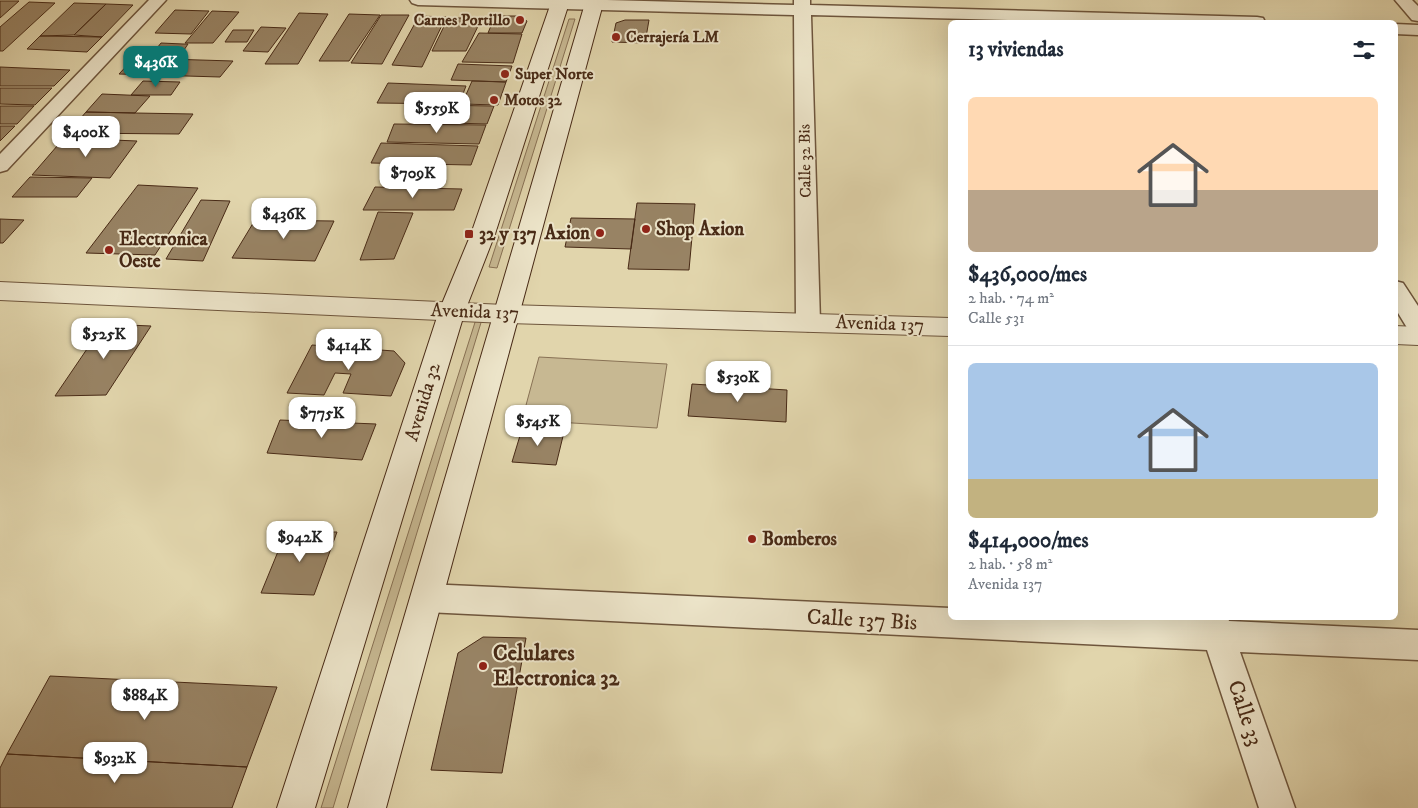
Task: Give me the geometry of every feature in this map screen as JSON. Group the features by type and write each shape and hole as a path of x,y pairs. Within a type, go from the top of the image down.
{"main road":[{"name":"Avenida 32","path":"296,808 452,311 483,234 561,2"},
{"path":"367,808 594,2"},
{"name":"Avenida 137","path":"0,291 505,314 948,327"},
{"path":"1398,336 1418,336"}],"street":[{"path":"0,166 158,0"},
{"path":"418,0 802,4 1176,20"},
{"path":"1404,0 1418,16"},
{"name":"Calle 32 Bis","path":"802,4 808,322"},
{"path":"1398,29 1418,30"},
{"path":"1398,294 1418,325"},
{"name":"Calle 137 Bis","path":"426,598 948,617"},
{"name":"Calle 137 Bis","path":"1025,620 1216,627 1418,645"},
{"name":"Calle 33","path":"1216,627 1277,808"}],"shaded area":[{"path":"569,19 575,19 497,268 489,267"},
{"path":"477,316 483,316 333,808 321,808"},
{"path":"539,357 667,364 657,428 522,420"}],"building":[{"path":"0,1 19,1 0,18"},
{"path":"29,2 55,3 3,51 0,51 0,27"},
{"path":"74,3 106,4 74,35 40,36"},
{"path":"106,4 133,5 102,37 74,35"},
{"path":"175,10 209,11 191,34 155,33"},
{"path":"212,11 239,12 213,43 185,43"},
{"path":"299,13 328,14 298,64 265,64"},
{"path":"349,14 380,15 349,61 319,61"},
{"path":"381,15 409,15 382,64 351,63"},
{"path":"419,16 446,17 422,67 392,65"},
{"path":"495,16 518,16 527,21 522,33 488,33"},
{"path":"448,18 482,18 466,51 432,51"},
{"path":"625,20 649,20 645,43 612,42 616,23"},
{"path":"261,27 286,28 268,52 243,51"},
{"path":"233,30 254,30 247,42 225,42"},
{"path":"479,33 522,34 513,63 462,62"},
{"path":"40,36 102,37 87,52 27,49"},
{"path":"161,43 188,44 182,53 153,53"},
{"path":"134,58 233,61 220,77 119,74"},
{"path":"458,64 512,66 506,82 451,80"},
{"path":"0,67 70,70 54,86 0,86"},
{"path":"143,81 180,82 171,95 131,95"},
{"path":"472,81 506,82 498,105 462,104"},
{"path":"388,83 466,86 459,104 377,103"},
{"path":"0,88 52,88 35,105 0,104"},
{"path":"102,94 150,96 135,113 86,112"},
{"path":"426,105 494,106 487,124 418,122"},
{"path":"0,106 34,106 17,124 0,124"},
{"path":"86,112 193,114 179,134 68,133"},
{"path":"394,124 486,125 479,144 387,142"},
{"path":"0,126 15,126 0,141"},
{"path":"64,138 137,141 110,178 32,175"},
{"path":"381,143 478,146 471,165 371,163"},
{"path":"30,177 92,178 77,197 12,197"},
{"path":"138,185 198,188 155,255 86,253"},
{"path":"375,187 462,189 454,210 363,210"},
{"path":"201,200 230,201 203,261 166,259"},
{"path":"637,203 695,204 689,270 628,269"},
{"path":"378,212 413,213 394,259 360,260"},
{"name":"Axion","path":"571,218 635,219 631,249 565,247"},
{"path":"0,219 24,220 3,243 0,243"},
{"path":"255,220 334,221 315,261 232,258"},
{"path":"104,324 151,326 106,395 55,396"},
{"path":"312,345 394,351 405,363 391,396 343,393 351,374 335,373 324,395 287,393"},
{"path":"692,384 787,390 786,422 688,416"},
{"path":"280,420 376,424 362,460 267,453"},
{"path":"522,429 564,432 556,465 512,462"},
{"path":"286,532 337,532 314,595 261,593"},
{"path":"483,637 526,638 502,773 431,770 458,653"},
{"path":"50,676 277,687 247,767 7,754"},
{"path":"7,754 247,767 232,808 0,808 0,768"}],"place":[{"name":"Carnes Portillo","path":"520,20"},
{"name":"Cerrajería LM","path":"616,37"},
{"name":"Super Norte","path":"505,74"},
{"name":"Motos 32","path":"494,100"},
{"name":"Shop Axion","path":"646,229"},
{"name":"Axion","path":"600,233"},
{"name":"32 y 137","path":"469,234"},
{"name":"Electronica Oeste","path":"109,250"},
{"name":"Bomberos","path":"752,539"},
{"name":"Celulares Electronica 32","path":"483,666"}]}
